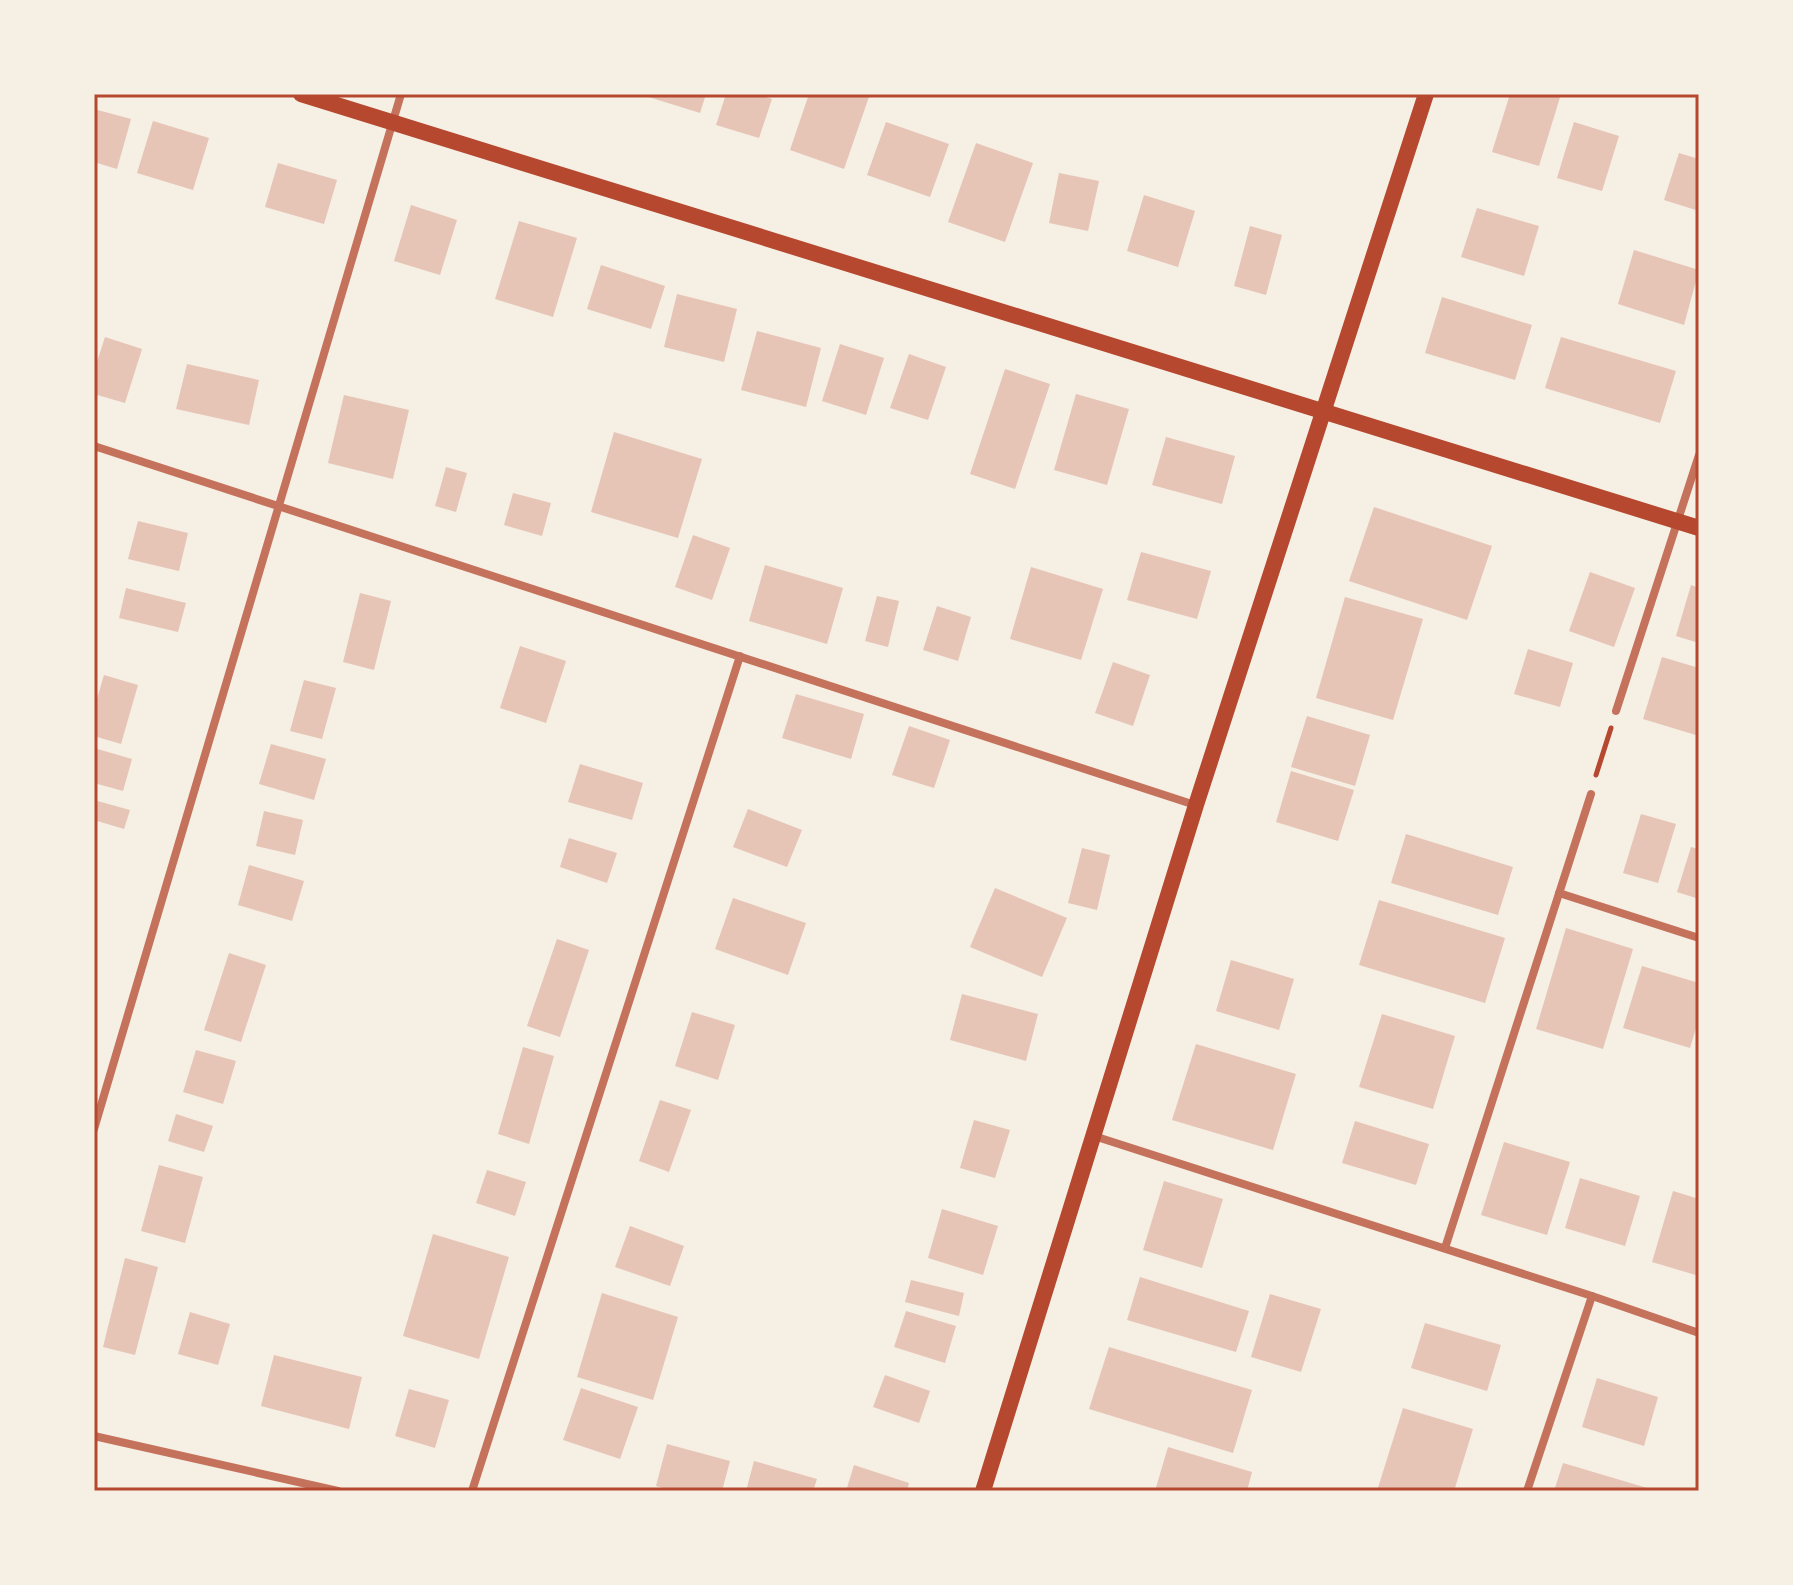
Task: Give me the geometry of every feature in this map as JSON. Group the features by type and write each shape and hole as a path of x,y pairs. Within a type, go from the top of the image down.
{"main road":[{"path":"301,94 1699,528"},
{"path":"983,1491 1196,805 1426,94"}],"street":[{"path":"94,1129 401,94"},
{"path":"94,446 1196,805"},
{"path":"1616,711 1699,455"},
{"path":"472,1491 740,656"},
{"path":"1445,1248 1591,794"},
{"path":"1559,893 1699,938"},
{"path":"1094,1136 1699,1333"},
{"path":"1527,1491 1592,1296"},
{"path":"94,1436 338,1491"}],"path":[{"path":"1591,794 1616,711"}],"building":[{"path":"639,94 706,94 700,113"},
{"path":"726,94 757,94 772,99 759,138 716,125"},
{"path":"809,94 870,94 844,169 790,150"},
{"path":"1510,94 1561,94 1539,166 1492,152"},
{"path":"94,109 131,119 117,169 94,162"},
{"path":"153,121 209,138 193,190 137,173"},
{"path":"886,122 949,144 930,197 867,175"},
{"path":"1574,122 1619,136 1602,191 1557,178"},
{"path":"976,143 1033,163 1005,242 948,222"},
{"path":"1679,153 1699,159 1699,211 1664,200"},
{"path":"278,163 337,180 324,224 265,207"},
{"path":"1059,173 1099,181 1088,231 1049,223"},
{"path":"1144,195 1195,211 1178,267 1127,251"},
{"path":"411,205 457,220 440,275 394,261"},
{"path":"1477,208 1539,226 1524,276 1461,257"},
{"path":"519,221 577,238 553,317 495,299"},
{"path":"1250,226 1282,235 1266,295 1234,286"},
{"path":"1634,250 1699,270 1684,325 1618,304"},
{"path":"601,265 665,286 651,329 587,309"},
{"path":"677,294 737,309 724,362 664,347"},
{"path":"1442,297 1532,325 1515,380 1425,353"},
{"path":"757,331 821,348 806,407 741,390"},
{"path":"105,337 142,349 125,403 94,394 94,371"},
{"path":"1561,337 1676,371 1660,423 1545,388"},
{"path":"840,344 884,358 866,415 822,401"},
{"path":"909,354 946,367 928,420 890,408"},
{"path":"187,364 259,380 249,425 176,409"},
{"path":"1005,369 1050,384 1015,489 970,474"},
{"path":"1076,394 1129,409 1107,485 1054,470"},
{"path":"344,395 409,410 393,479 328,463"},
{"path":"614,432 702,459 678,538 591,512"},
{"path":"1166,437 1235,456 1222,504 1152,485"},
{"path":"446,467 467,473 456,512 435,506"},
{"path":"513,493 551,503 542,536 504,525"},
{"path":"1374,507 1492,546 1467,620 1349,581"},
{"path":"138,521 188,533 179,571 128,559"},
{"path":"693,535 730,548 712,600 675,587"},
{"path":"1141,552 1211,571 1197,619 1127,600"},
{"path":"765,565 843,588 827,644 749,621"},
{"path":"1031,567 1103,589 1081,660 1010,639"},
{"path":"1590,572 1635,588 1614,647 1569,631"},
{"path":"1691,585 1699,588 1699,643 1676,636"},
{"path":"126,588 186,603 178,632 119,618"},
{"path":"360,593 391,601 374,670 343,662"},
{"path":"877,596 899,601 888,647 865,641"},
{"path":"1345,597 1423,619 1393,720 1316,698"},
{"path":"937,606 971,617 958,661 923,650"},
{"path":"520,646 566,661 546,723 500,708"},
{"path":"1528,649 1573,663 1560,707 1514,694"},
{"path":"1662,657 1699,668 1699,736 1643,719"},
{"path":"1113,662 1150,675 1133,726 1095,713"},
{"path":"104,675 138,685 121,744 94,736 94,709"},
{"path":"304,680 336,688 322,739 290,731"},
{"path":"796,694 864,714 851,759 782,738"},
{"path":"1307,716 1370,735 1355,786 1291,767"},
{"path":"909,726 950,740 934,788 892,775"},
{"path":"271,744 326,759 314,800 259,784"},
{"path":"94,748 132,759 123,791 94,783"},
{"path":"580,764 643,783 632,820 568,802"},
{"path":"1291,771 1354,790 1338,841 1276,822"},
{"path":"94,800 130,810 124,829 94,820"},
{"path":"748,809 802,830 787,867 733,847"},
{"path":"264,811 303,820 295,855 256,846"},
{"path":"1641,814 1676,824 1658,883 1623,873"},
{"path":"1406,834 1513,867 1498,915 1391,883"},
{"path":"569,838 617,853 607,883 560,867"},
{"path":"1691,847 1699,849 1699,899 1677,892"},
{"path":"1082,848 1110,855 1097,910 1068,903"},
{"path":"249,865 304,881 292,921 238,905"},
{"path":"995,888 1067,918 1042,977 970,947"},
{"path":"733,898 806,923 788,975 715,949"},
{"path":"1379,900 1505,938 1485,1003 1359,965"},
{"path":"1566,928 1633,949 1603,1049 1536,1029"},
{"path":"557,939 589,950 560,1037 527,1026"},
{"path":"229,953 266,965 241,1042 204,1030"},
{"path":"1231,960 1294,979 1279,1030 1216,1011"},
{"path":"1642,966 1699,983 1699,1018 1690,1048 1623,1028"},
{"path":"962,994 1038,1014 1026,1061 950,1040"},
{"path":"692,1012 735,1025 718,1080 675,1066"},
{"path":"1382,1014 1455,1036 1433,1109 1359,1087"},
{"path":"1196,1044 1296,1074 1273,1150 1172,1120"},
{"path":"523,1047 554,1056 529,1144 498,1134"},
{"path":"196,1050 236,1061 223,1104 183,1092"},
{"path":"660,1100 691,1110 669,1172 639,1161"},
{"path":"176,1114 213,1126 204,1152 168,1141"},
{"path":"974,1120 1010,1130 995,1178 960,1168"},
{"path":"1355,1121 1429,1144 1416,1185 1342,1163"},
{"path":"1504,1142 1570,1162 1547,1235 1481,1215"},
{"path":"159,1165 203,1177 185,1243 141,1231"},
{"path":"487,1170 526,1182 515,1216 476,1203"},
{"path":"1580,1178 1640,1196 1625,1246 1565,1228"},
{"path":"1164,1181 1223,1199 1202,1268 1143,1250"},
{"path":"1673,1191 1699,1199 1699,1276 1652,1262"},
{"path":"942,1209 998,1226 983,1275 928,1258"},
{"path":"630,1226 684,1246 670,1286 615,1267"},
{"path":"433,1234 509,1257 479,1359 403,1336"},
{"path":"125,1258 158,1267 135,1355 103,1347"},
{"path":"1140,1277 1249,1311 1236,1352 1127,1320"},
{"path":"911,1280 964,1293 959,1316 905,1302"},
{"path":"602,1293 678,1317 653,1400 577,1377"},
{"path":"1270,1294 1321,1309 1301,1372 1251,1357"},
{"path":"906,1311 956,1326 945,1363 894,1347"},
{"path":"190,1312 230,1324 218,1365 178,1354"},
{"path":"1425,1323 1501,1345 1487,1391 1411,1368"},
{"path":"1109,1347 1252,1390 1233,1453 1089,1409"},
{"path":"274,1355 362,1377 349,1429 261,1406"},
{"path":"885,1375 930,1391 919,1423 873,1407"},
{"path":"1597,1378 1658,1397 1644,1446 1582,1427"},
{"path":"581,1388 638,1407 620,1459 563,1440"},
{"path":"409,1389 449,1400 435,1448 395,1436"},
{"path":"1403,1408 1473,1429 1454,1491 1377,1491"},
{"path":"667,1444 730,1461 722,1491 674,1491 656,1486"},
{"path":"1168,1447 1252,1472 1247,1491 1155,1491"},
{"path":"754,1461 817,1479 813,1491 746,1491"},
{"path":"1563,1463 1654,1490 1654,1491 1554,1491"},
{"path":"854,1465 909,1483 907,1491 846,1491"}]}
